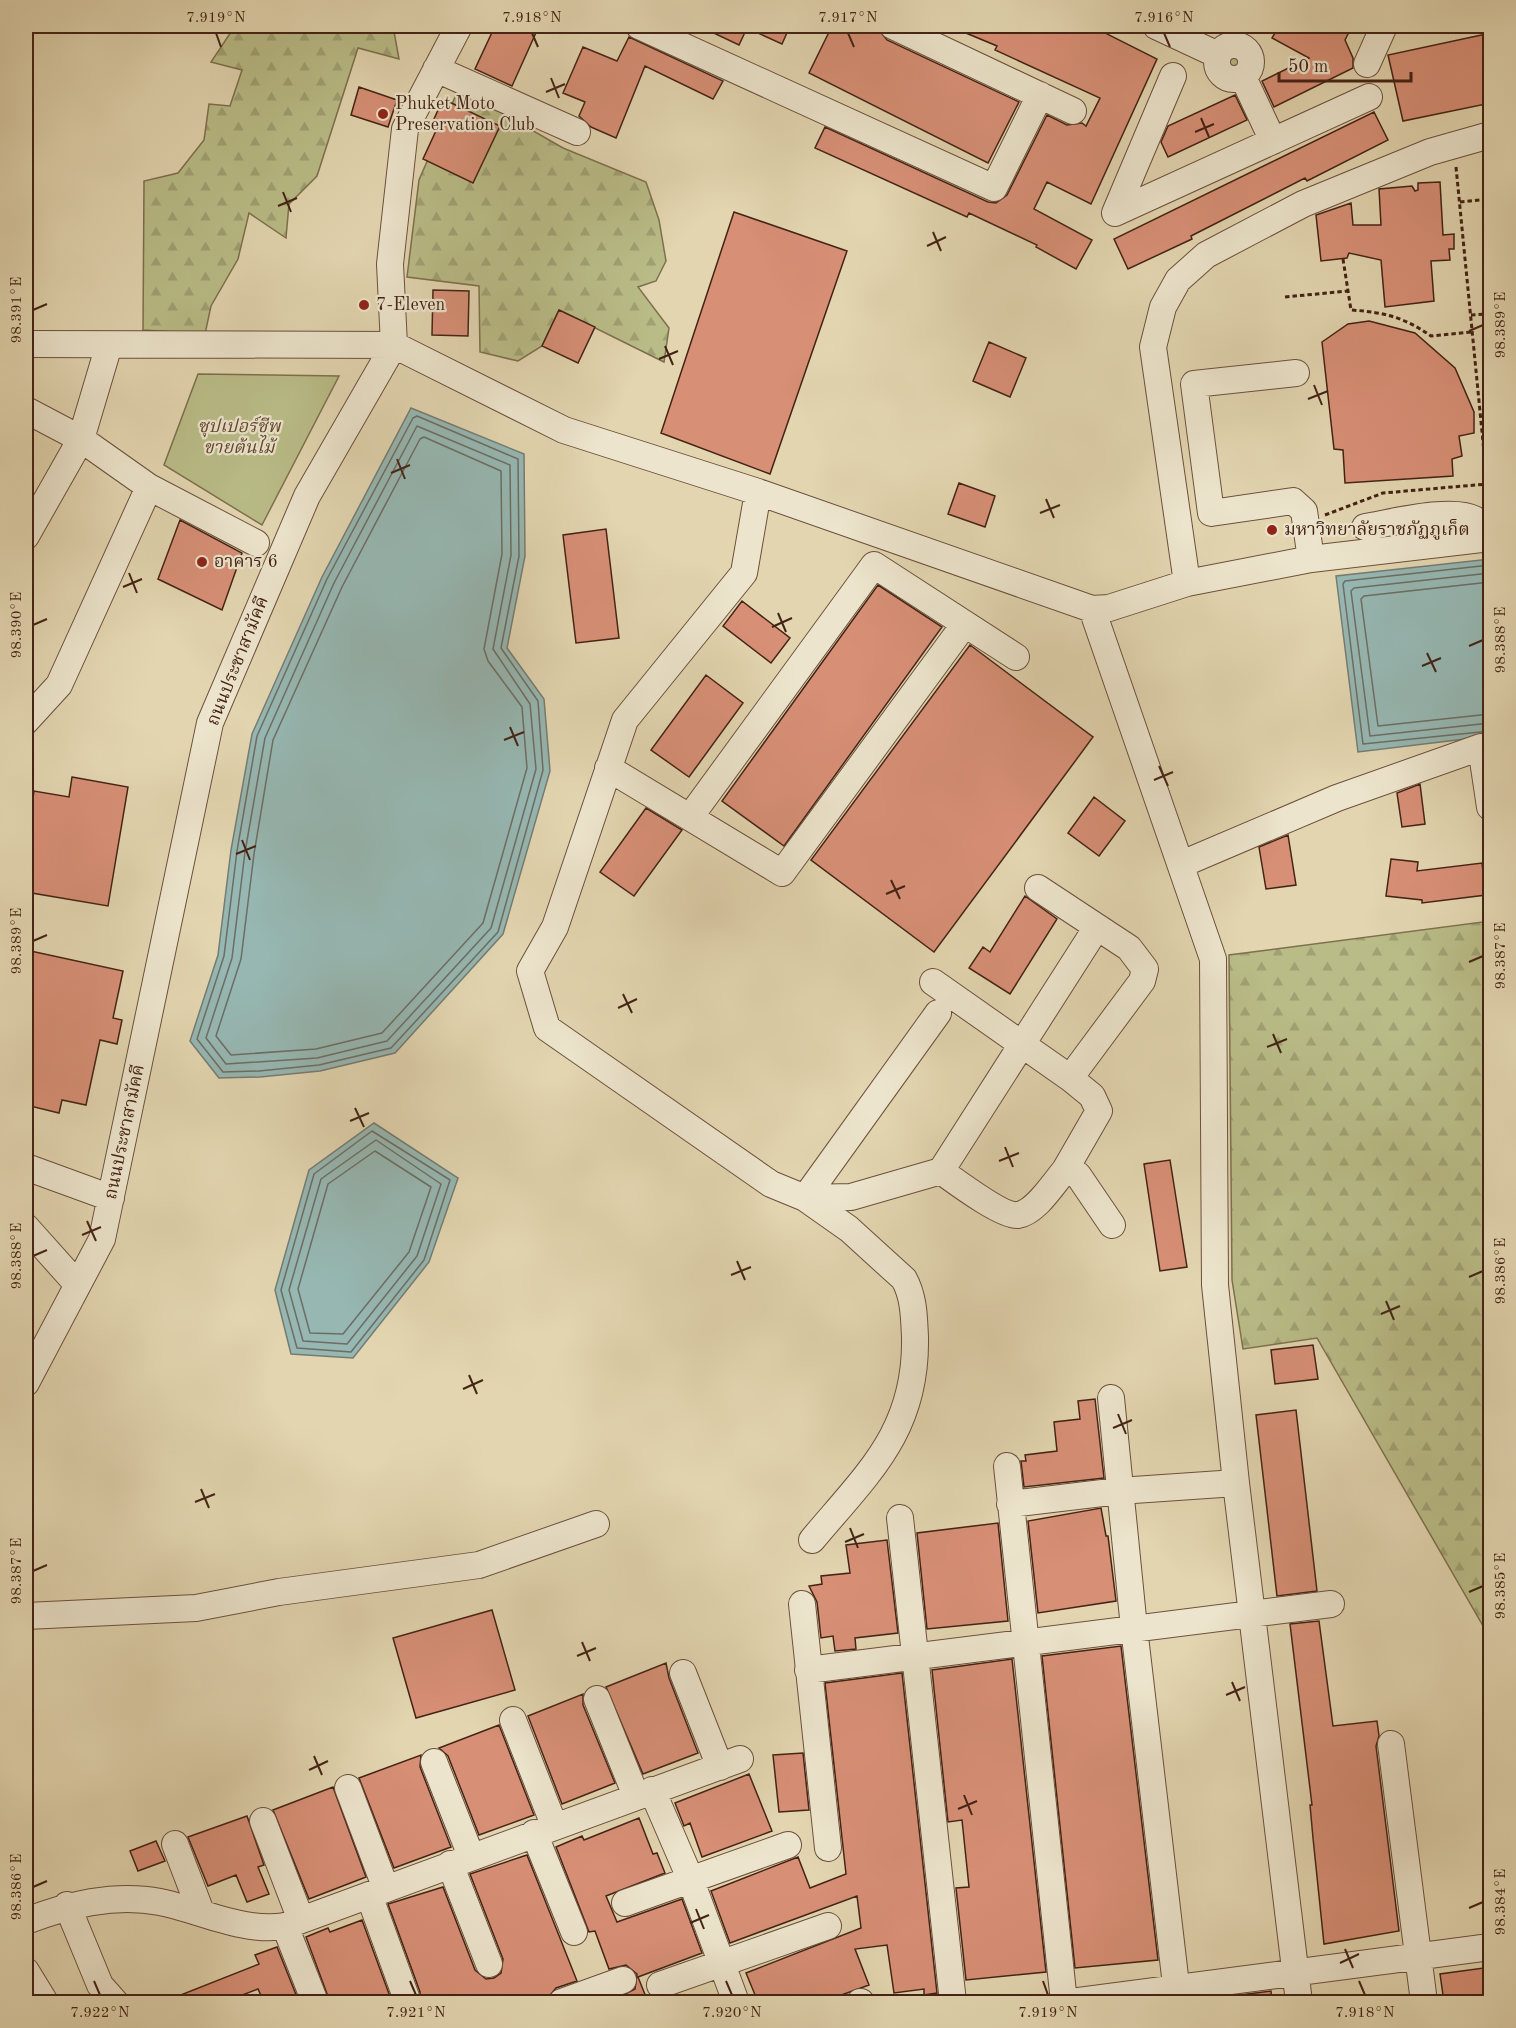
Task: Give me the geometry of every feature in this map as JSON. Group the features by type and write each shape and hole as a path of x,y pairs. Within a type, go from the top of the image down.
{"street":[{"path":"394,345 390,264 405,129 459,26"},
{"path":"639,26 994,188 1040,95"},
{"path":"897,26 1073,111"},
{"path":"1155,26 1236,42 1218,69 1222,75 1231,79 1243,77 1274,141"},
{"path":"1367,64 1384,26"},
{"path":"436,69 577,132"},
{"path":"1173,76 1115,213 1369,97"},
{"path":"1187,584 1153,347 1163,307 1178,280 1206,255 1303,204 1430,152 1491,135"},
{"path":"26,344 394,345 564,430 758,492 1101,609 1187,584 1311,559 1488,538 1483,528 1474,519 1459,514 1365,526"},
{"path":"26,536 81,439 109,345"},
{"name":"ถนนประชาสามัคคี","path":"26,1383 102,1239 210,723 307,496 394,345"},
{"path":"1296,373 1194,384 1211,513 1293,501 1304,511 1311,559"},
{"path":"26,410 81,439 149,487 256,543"},
{"path":"26,721 59,685 149,487"},
{"path":"758,492 744,573 625,720 555,927 530,971 547,1028 771,1184 805,1198 849,1229 904,1279 909,1289 914,1315 915,1367 899,1428 879,1461 812,1540"},
{"path":"690,818 873,565 1016,657"},
{"path":"1101,609 1213,959 1215,1285 1236,1483 1299,2002"},
{"path":"608,768 782,873 964,625"},
{"path":"1182,864 1337,798 1480,747 1491,807"},
{"path":"1038,888 1129,948 1139,958 1146,975 1070,1078"},
{"path":"805,1198 851,1197 941,1171 1097,927"},
{"path":"933,982 1070,1078 1092,1096 1099,1111 1065,1170 1029,1210 1017,1215 1004,1212 941,1171"},
{"path":"805,1198 938,1013"},
{"path":"26,1167 111,1198"},
{"path":"1065,1170 1078,1176 1112,1225"},
{"path":"26,1227 77,1284"},
{"path":"1111,1398 1134,1628 1177,1996"},
{"path":"1007,1466 1064,2002"},
{"path":"1010,1504 1119,1491 1236,1483"},
{"path":"900,1518 953,2002"},
{"path":"26,1616 196,1608 279,1592 479,1565 596,1524"},
{"path":"802,1604 828,1848"},
{"path":"808,1670 1253,1612 1331,1604"},
{"path":"26,1921 67,1905 129,1899 159,1902 252,1926 271,1928 293,1923 544,1829 730,1763 683,1673"},
{"path":"597,1699 690,1878 736,2002"},
{"path":"513,1720 574,1932"},
{"path":"1391,1744 1424,2002"},
{"path":"434,1762 489,1964"},
{"path":"348,1788 406,1997"},
{"path":"263,1821 315,2002"},
{"path":"175,1844 201,1912"},
{"path":"625,1903 788,1845"},
{"path":"67,1905 100,1985 115,2002"},
{"path":"660,1985 828,1926"},
{"path":"1071,2002 1177,1996 1296,1972 1491,1947"},
{"path":"26,1971 45,2002"},
{"path":"562,2002 594,1997 623,1980"}],"path":[{"path":"1456,163 1489,503"},
{"path":"1460,202 1491,199"},
{"path":"1343,259 1351,310 1377,312 1410,321 1431,336 1472,332"},
{"path":"1285,297 1348,291"},
{"path":"1471,315 1491,314"},
{"path":"1304,522 1383,493 1487,484"}],"green space":[{"path":"235,26 393,26 399,59 358,48 317,176 289,204 286,238 249,213 238,259 211,306 205,334 143,330 144,181 178,173 204,140 209,104 230,106 242,70 211,62"},
{"path":"1234,48 1244,52 1248,62 1244,72 1234,76 1224,72 1220,62 1224,52"},
{"path":"459,88 563,148 646,182 659,220 666,261 656,281 638,287 669,328 664,362 559,310 542,346 518,361 480,352 479,286 407,277 419,180"},
{"name":"ซุปเปอร์ชีพ ขายต้นไม้","path":"198,374 339,376 262,525 164,465"},
{"path":"1490,921 1490,1638 1317,1338 1243,1349 1232,1280 1229,955"}],"water":[{"path":"411,408 524,454 525,556 507,648 544,699 550,771 503,934 395,1053 320,1071 260,1077 219,1078 190,1041 218,955 231,850 252,734 322,577"},
{"path":"1490,559 1490,736 1358,752 1336,576"},
{"path":"374,1123 458,1178 429,1262 353,1358 291,1354 275,1290 309,1170"}],"building":[{"path":"495,26 539,26 512,86 475,69"},
{"path":"699,26 790,26 782,44 747,28 739,45"},
{"path":"832,26 870,26 879,30 887,40 1019,102 988,163 809,73"},
{"path":"949,26 1111,26 1107,34 1157,59 1091,204 1047,182 1034,209 1092,240 1076,269 1036,247 1037,245 969,213 967,217 815,148 825,127 988,202 996,203 1007,195 1047,115 1067,125 1082,123 1086,126 1100,98 995,50 997,46"},
{"path":"1279,26 1352,26 1345,40 1353,58 1353,68 1274,107 1262,81 1309,58 1272,38"},
{"path":"1491,33 1491,103 1403,121 1388,55"},
{"path":"629,37 723,81 713,99 645,66 616,138 591,127 579,116 585,102 563,93 583,47 617,61"},
{"path":"359,87 397,100 388,127 351,115"},
{"path":"1235,95 1247,120 1168,157 1161,142 1168,126"},
{"path":"443,99 500,126 473,183 423,159 440,122 434,119"},
{"path":"1374,112 1388,140 1307,181 1305,178 1191,236 1192,239 1128,269 1114,239"},
{"path":"1440,182 1443,235 1454,234 1454,249 1449,249 1450,260 1431,261 1434,301 1385,307 1381,260 1349,253 1347,258 1321,261 1316,215 1351,203 1353,225 1381,225 1379,189 1412,186 1415,191 1418,190 1418,183"},
{"path":"734,212 847,251 770,474 661,433"},
{"path":"433,290 469,291 468,336 432,335"},
{"path":"559,310 595,327 578,363 542,346"},
{"path":"1369,321 1415,333 1455,368 1474,412 1474,433 1459,436 1462,456 1452,459 1453,476 1345,483 1343,450 1334,449 1322,342 1348,324"},
{"path":"989,342 1026,358 1010,397 973,381"},
{"path":"959,483 995,496 985,527 948,514"},
{"name":"อาคาร 6","path":"180,520 242,553 222,610 158,579"},
{"path":"606,529 619,638 576,643 563,535"},
{"path":"878,585 942,627 784,846 722,801"},
{"path":"742,601 790,638 771,663 723,626"},
{"path":"970,645 1093,737 934,952 811,860"},
{"path":"706,675 743,703 689,777 651,750"},
{"path":"72,777 128,787 108,906 26,892 26,846 34,791 69,797"},
{"path":"1420,784 1425,824 1402,827 1397,793"},
{"path":"1094,797 1125,821 1099,856 1068,833"},
{"path":"646,808 682,830 634,896 600,872"},
{"path":"1288,835 1296,885 1266,889 1259,847"},
{"path":"1391,859 1418,862 1417,871 1482,863 1486,895 1422,903 1422,900 1386,896"},
{"path":"1025,896 1057,919 1010,994 969,968 983,947 990,952"},
{"path":"26,950 123,971 113,1018 122,1020 117,1044 100,1040 86,1105 62,1100 59,1113 26,1105"},
{"path":"1170,1160 1187,1267 1160,1271 1144,1164"},
{"path":"1313,1345 1318,1379 1275,1384 1271,1350"},
{"path":"1095,1399 1104,1478 1024,1487 1021,1461 1026,1461 1025,1455 1057,1451 1054,1422 1080,1419 1078,1401"},
{"path":"1296,1410 1317,1591 1277,1596 1256,1415"},
{"path":"1101,1508 1106,1536 1108,1536 1116,1601 1038,1613 1028,1521"},
{"path":"998,1523 1008,1621 927,1629 917,1533"},
{"path":"887,1540 898,1633 855,1638 856,1649 835,1651 833,1636 821,1638 817,1602 809,1586 822,1584 821,1576 850,1573 846,1545"},
{"path":"492,1610 515,1690 416,1718 393,1638"},
{"path":"1319,1621 1333,1726 1377,1721 1379,1736 1376,1746 1399,1931 1324,1944 1310,1805 1312,1805 1290,1624"},
{"path":"1121,1646 1158,1960 1075,1968 1042,1656"},
{"path":"1012,1659 1046,1972 966,1980 956,1888 969,1887 962,1820 948,1822 932,1670"},
{"path":"666,1663 669,1678 698,1753 643,1774 606,1687"},
{"path":"902,1673 937,1993 924,1995 924,1989 894,1993 887,1945 855,1949 869,1985 822,2002 758,2002 746,1973 861,1928 857,1896 730,1943 711,1891 798,1857 810,1888 846,1874 825,1683"},
{"path":"583,1694 583,1705 615,1783 562,1804 528,1716"},
{"path":"499,1725 534,1815 479,1835 448,1756 439,1748"},
{"path":"803,1753 809,1810 779,1812 773,1755"},
{"path":"421,1755 420,1767 451,1847 394,1868 359,1778"},
{"path":"749,1774 772,1831 702,1857 690,1823 684,1826 675,1803"},
{"path":"333,1787 366,1877 309,1899 273,1810"},
{"path":"247,1816 264,1865 258,1867 269,1894 247,1902 236,1875 208,1886 188,1837"},
{"path":"639,1818 653,1854 657,1853 665,1873 606,1896 617,1922 682,1899 702,1953 638,1977 648,2002 621,2002 619,1997 635,1989 637,1974 626,1965 609,1969 595,1931 589,1932 556,1847 582,1836 584,1840"},
{"path":"156,1841 165,1861 138,1871 130,1851"},
{"path":"527,1855 577,1981 556,1988 548,1998 537,2002 420,2002 420,1992 388,1904 443,1887 475,1970 486,1979 494,1978 501,1973 503,1959 470,1874"},
{"path":"362,1920 392,2002 330,2002 306,1937 328,1928 330,1932"},
{"path":"277,1947 299,2002 264,2002 258,1989 224,2002 163,2002 259,1964 255,1955"},
{"path":"1491,1967 1491,2002 1444,2002 1440,1974"},
{"path":"1271,1991 1272,2002 1216,2002 1216,1998"}],"place":[{"name":"Phuket Moto Preservation Club","path":"383,114"},
{"name":"7-Eleven","path":"364,305"},
{"name":"มหาวิทยาลัยราชภัฏภูเก็ต","path":"1272,530"},
{"name":"อาคาร 6","path":"202,562"}]}
